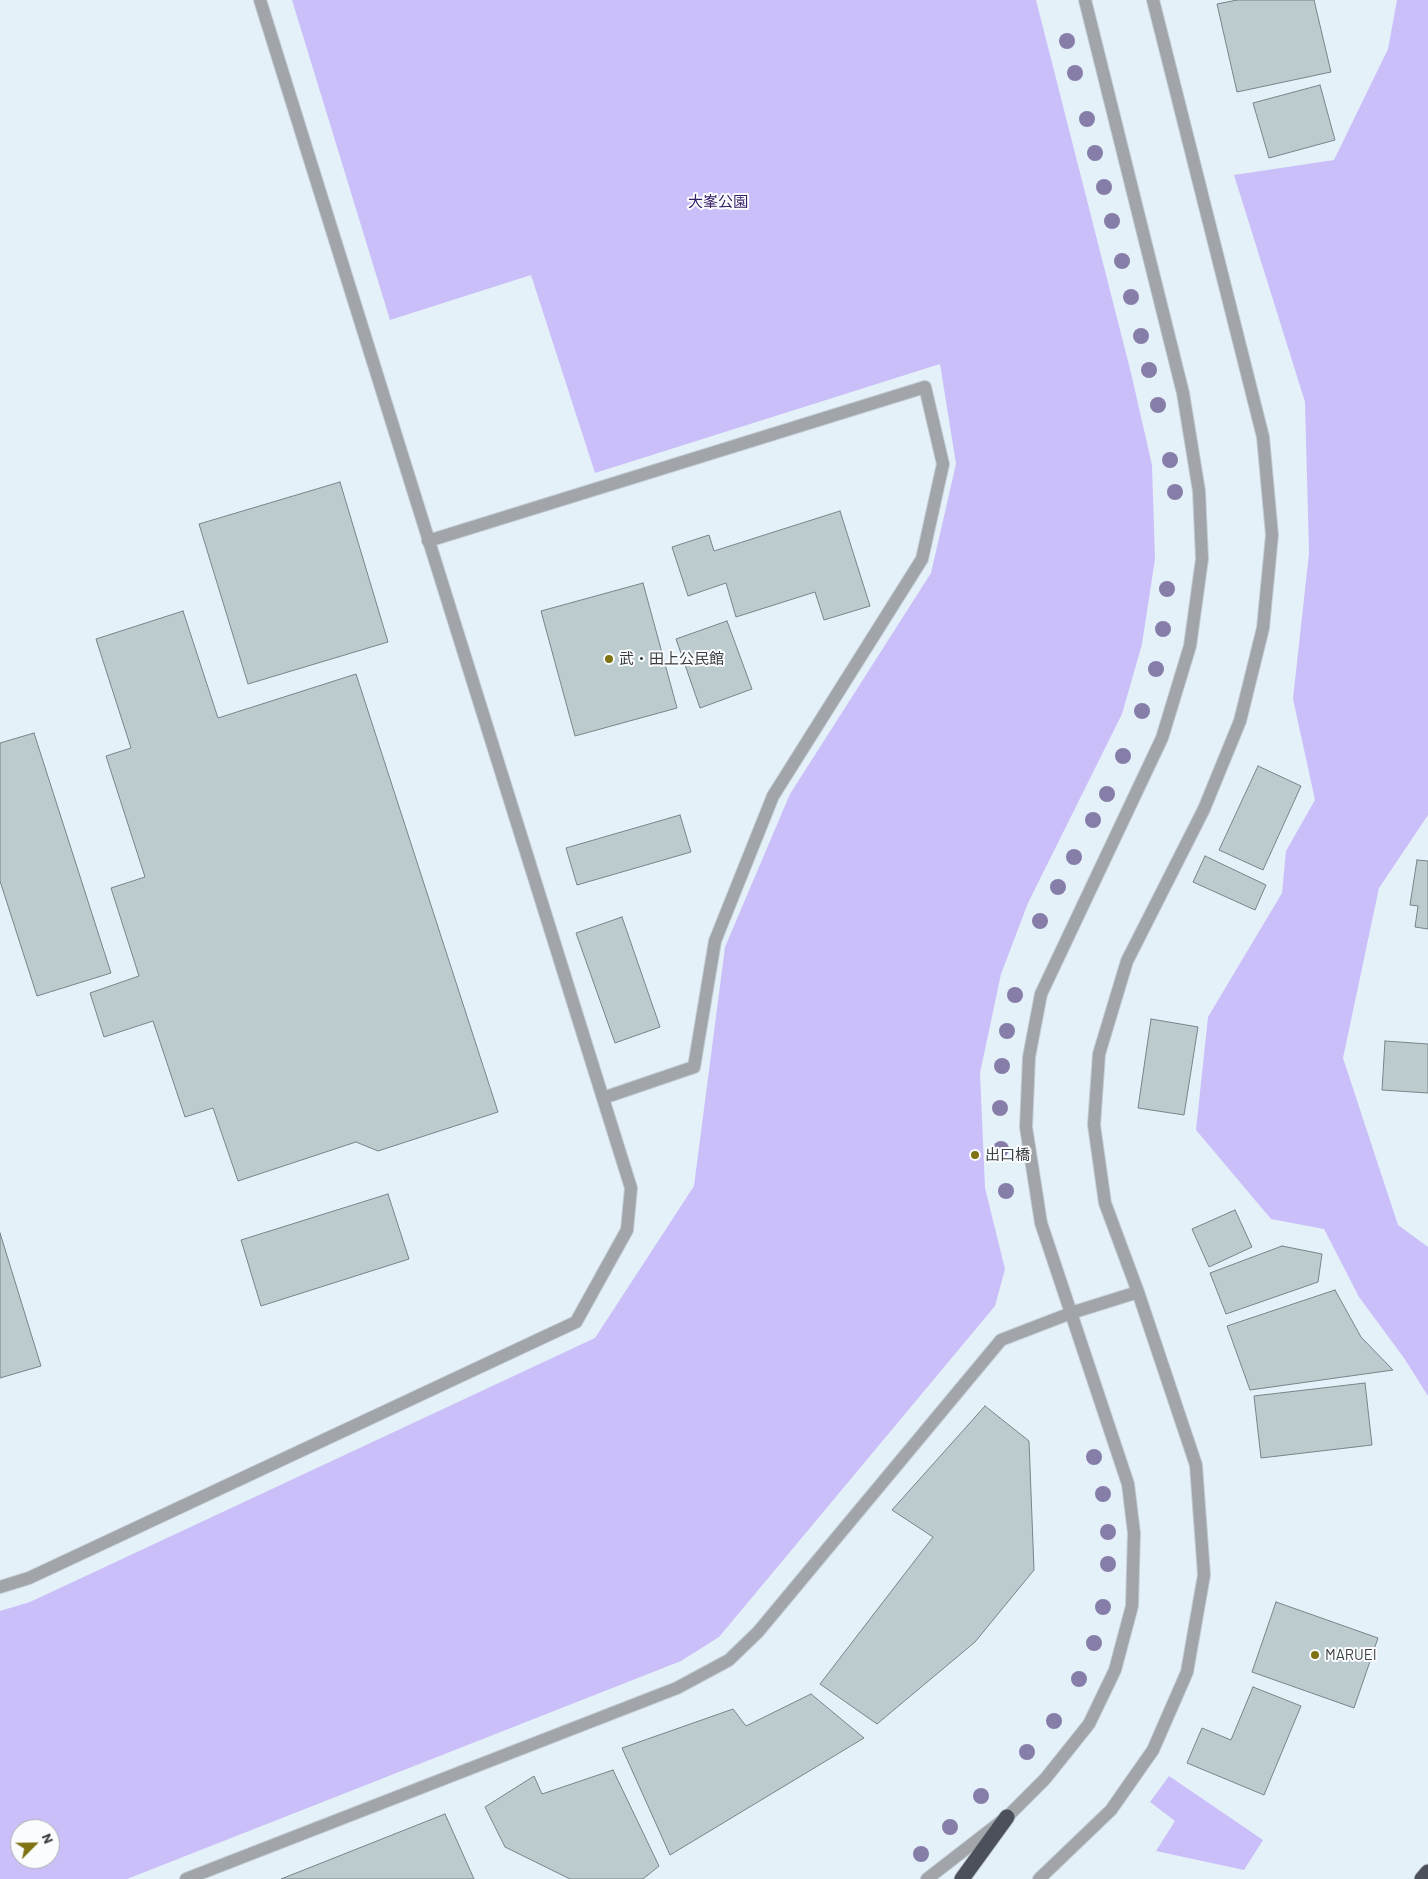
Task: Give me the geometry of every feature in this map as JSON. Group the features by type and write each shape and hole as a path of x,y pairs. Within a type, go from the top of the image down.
{"highway":[{"path":"962,1879 1007,1817"},
{"path":"1422,1879 1428,1872"}],"street":[{"path":"0,1587 29,1578 576,1322 626,1230 632,1188 602,1098 260,0"},
{"path":"927,1879 1007,1817 1045,1779 1089,1724 1115,1670 1132,1606 1134,1533 1128,1484 1041,1223 1026,1127 1029,1056 1042,994 1162,738 1190,646 1202,559 1199,491 1183,393 1085,0"},
{"path":"1038,1879 1111,1810 1153,1750 1187,1672 1204,1576 1196,1465 1138,1292 1105,1203 1094,1126 1099,1054 1127,961 1204,809 1240,721 1263,628 1272,535 1263,437 1153,0"},
{"path":"428,541 925,387 943,464 922,559 773,796 715,941 694,1067 602,1098"},
{"path":"186,1879 678,1688 729,1660 758,1632 1001,1340 1071,1313 1138,1292"}],"green space":[{"name":"大峯公園","path":"292,0 1036,0 1131,373 1152,465 1155,559 1142,644 1122,714 1028,903 1001,974 980,1073 985,1188 1005,1269 995,1306 719,1637 681,1661 127,1879 0,1879 0,1611 30,1602 595,1338 694,1186 725,947 790,794 931,573 956,464 940,364 595,473 531,275 390,320"},
{"path":"1397,0 1428,0 1428,815 1379,888 1343,1058 1398,1225 1428,1247 1428,1396 1404,1358 1359,1297 1324,1229 1271,1219 1196,1130 1208,1017 1282,893 1286,851 1315,800 1293,699 1309,553 1305,402 1234,175 1334,160 1388,49"},
{"path":"1169,1776 1263,1840 1244,1870 1156,1851 1175,1821 1150,1802"}],"building":[{"path":"1237,0 1314,0 1331,72 1237,92 1217,4"},
{"path":"1320,85 1335,140 1269,158 1253,103"},
{"path":"340,482 388,642 248,684 199,524"},
{"path":"840,511 870,606 824,620 815,592 736,617 726,583 688,596 672,547 709,535 714,551"},
{"name":"武・田上公民館","path":"643,583 677,708 575,736 541,611"},
{"path":"183,611 218,718 356,674 498,1112 378,1151 356,1142 238,1181 213,1108 185,1117 153,1021 104,1037 90,993 139,976 111,888 145,877 106,756 131,748 96,639"},
{"path":"727,621 752,689 700,708 676,639"},
{"path":"34,733 111,973 37,996 0,881 0,743"},
{"path":"1258,766 1301,786 1263,870 1219,850"},
{"path":"680,815 691,852 577,885 566,848"},
{"path":"1205,856 1266,885 1255,910 1193,882"},
{"path":"1417,860 1428,861 1428,929 1415,927 1418,906 1410,905"},
{"path":"622,917 660,1027 615,1043 576,933"},
{"path":"1151,1019 1198,1027 1184,1115 1138,1108"},
{"path":"1385,1041 1428,1044 1428,1093 1382,1090"},
{"path":"388,1194 409,1259 261,1306 241,1240"},
{"path":"1235,1210 1252,1247 1209,1267 1192,1229"},
{"path":"0,1233 41,1366 0,1378"},
{"path":"1282,1246 1322,1254 1318,1282 1226,1314 1210,1273"},
{"path":"1335,1290 1361,1337 1393,1370 1250,1390 1227,1326"},
{"path":"1365,1383 1372,1445 1261,1458 1254,1396"},
{"path":"985,1406 1029,1441 1034,1570 975,1642 877,1724 820,1684 933,1537 892,1510"},
{"name":"MARUEI","path":"1276,1602 1378,1638 1354,1708 1252,1672"},
{"path":"1253,1687 1301,1706 1264,1795 1187,1763 1202,1728 1231,1740"},
{"path":"811,1694 864,1738 670,1855 622,1748 733,1709 746,1726"},
{"path":"613,1770 659,1866 643,1879 570,1879 505,1847 485,1807 534,1776 542,1794"},
{"path":"445,1814 474,1879 281,1879"}],"place":[{"name":"武・田上公民館","path":"609,659"},
{"name":"出口橋","path":"975,1155"},
{"name":"MARUEI","path":"1315,1655"}]}
